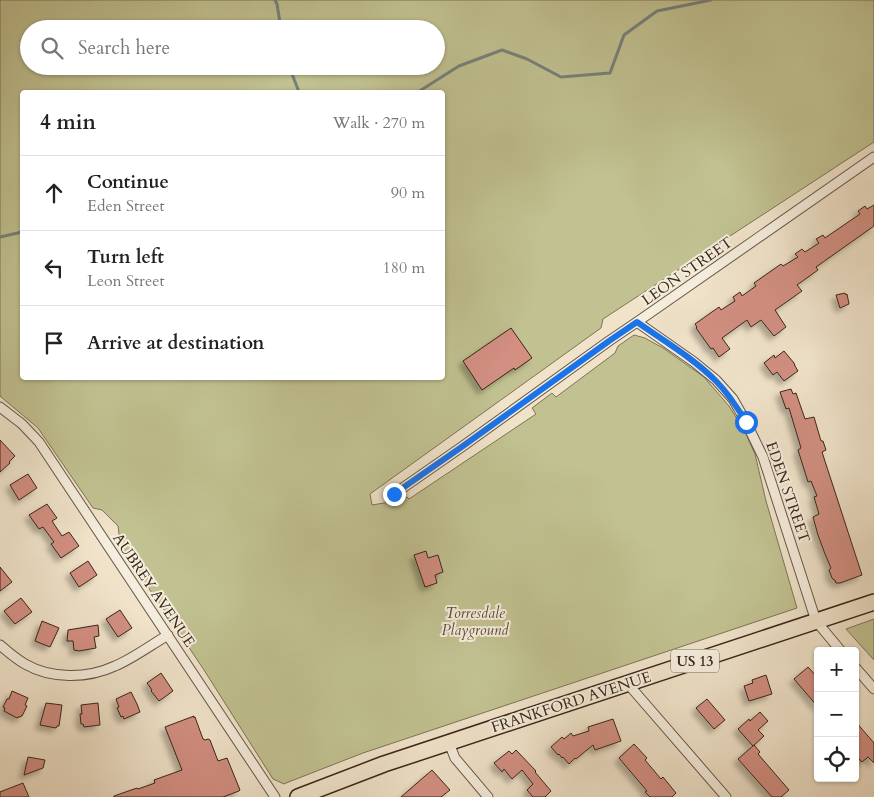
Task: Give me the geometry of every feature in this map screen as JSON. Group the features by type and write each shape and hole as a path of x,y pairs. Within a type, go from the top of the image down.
{"main road":[{"name":"FRANKFORD AVENUE","path":"298,797 368,770 874,602"}],"street":[{"name":"LEON STREET","path":"394,494 609,341 874,157"},
{"name":"EDEN STREET","path":"637,322 694,362 716,380 733,400 763,457 816,621 838,647"},
{"name":"AUBREY AVENUE","path":"0,407 22,424 39,442 275,797"},
{"path":"0,645 25,664 38,670 77,676 115,666 168,635"},
{"path":"859,672 874,689"},
{"path":"628,684 726,797"},
{"path":"449,743 455,758 488,797"}],"green space":[{"name":"Torresdale Playground","path":"0,0 874,0 874,142 603,319 601,328 370,494 372,505 407,497 409,499 536,414 532,408 552,393 556,397 615,353 618,346 634,335 645,338 663,348 704,377 729,406 745,432 755,454 766,501 797,608 363,753 284,784 273,779 204,670 121,549 118,526 102,510 93,508 38,428 0,396"},
{"path":"874,619 874,660 846,629"}],"building":[{"path":"874,205 874,226 816,267 818,270 797,285 802,291 775,310 786,327 774,336 761,320 751,327 747,320 722,338 730,349 719,357 713,348 711,349 695,324 719,307 721,310 735,301 733,297 740,292 742,296 756,286 754,283 781,264 783,266 798,257 795,254 802,249 805,252 819,243 816,239 823,235 825,238 860,214 858,211 865,206 867,209"},
{"path":"847,294 849,304 840,308 836,295"},
{"path":"511,328 532,358 482,390 463,361"},
{"path":"784,351 798,371 784,381 777,372 773,375 764,363 774,355 775,358"},
{"path":"791,389 793,394 796,393 805,419 814,417 821,441 823,441 826,450 822,452 862,575 840,583 836,583 832,578 829,570 831,568 818,535 813,517 819,514 814,497 817,496 811,481 808,482 798,450 801,448 789,408 786,409 780,392"},
{"path":"0,440 15,456 0,472"},
{"path":"28,474 37,488 19,500 10,485"},
{"path":"47,504 57,518 52,521 62,536 69,532 79,546 61,558 51,544 54,542 43,527 39,529 29,515"},
{"path":"426,551 428,558 438,555 443,572 435,575 437,583 425,587 414,555"},
{"path":"88,561 97,575 79,587 70,573"},
{"path":"0,567 12,582 0,591"},
{"path":"21,598 32,612 15,624 4,611"},
{"path":"120,610 132,628 118,637 106,619"},
{"path":"42,621 59,628 50,647 35,641"},
{"path":"98,625 99,636 94,637 96,648 74,650 73,641 67,641 68,630"},
{"path":"808,667 814,674 814,702 794,679"},
{"path":"161,673 173,691 159,701 147,683"},
{"path":"766,675 772,694 749,701 744,686 753,683 752,680"},
{"path":"12,691 28,698 25,705 27,706 22,716 17,718 4,711 5,708 3,707"},
{"path":"131,692 140,712 124,719 117,708 119,707 116,699"},
{"path":"707,699 725,720 714,729 696,708"},
{"path":"46,703 62,705 59,726 56,728 40,725"},
{"path":"98,703 100,725 84,727 81,724 81,705"},
{"path":"760,712 768,721 758,730 764,736 753,746 738,729"},
{"path":"194,716 203,739 210,740 218,761 227,758 240,790 223,797 114,797 155,783 154,780 182,770 165,727"},
{"path":"613,719 621,741 595,750 593,745 569,764 551,747 562,737 564,739 571,733 573,736 589,731 588,727"},
{"path":"859,726 874,743 874,763 868,757 862,762 859,759"},
{"path":"634,744 647,758 645,760 661,779 663,777 676,793 672,797 650,797 619,758"},
{"path":"754,745 760,752 758,754 789,790 781,797 772,797 738,759"},
{"path":"516,750 536,771 551,791 545,797 533,797 527,790 533,784 522,770 512,779 504,769 502,772 494,763 509,751 512,754"},
{"path":"28,757 45,760 43,768 24,775"},
{"path":"432,770 450,790 441,797 401,797"},
{"path":"23,783 29,797 0,797 0,792"}],"waterway":[{"path":"275,0 280,20"},
{"path":"445,75 459,66 502,50 527,59 561,77 610,73 624,35 657,11 711,0"},
{"path":"292,75 298,90"},
{"path":"421,90 445,75"},
{"path":"0,237 20,232"}],"route":[{"path":"394,494 637,322 716,380 733,400 746,422"}]}
